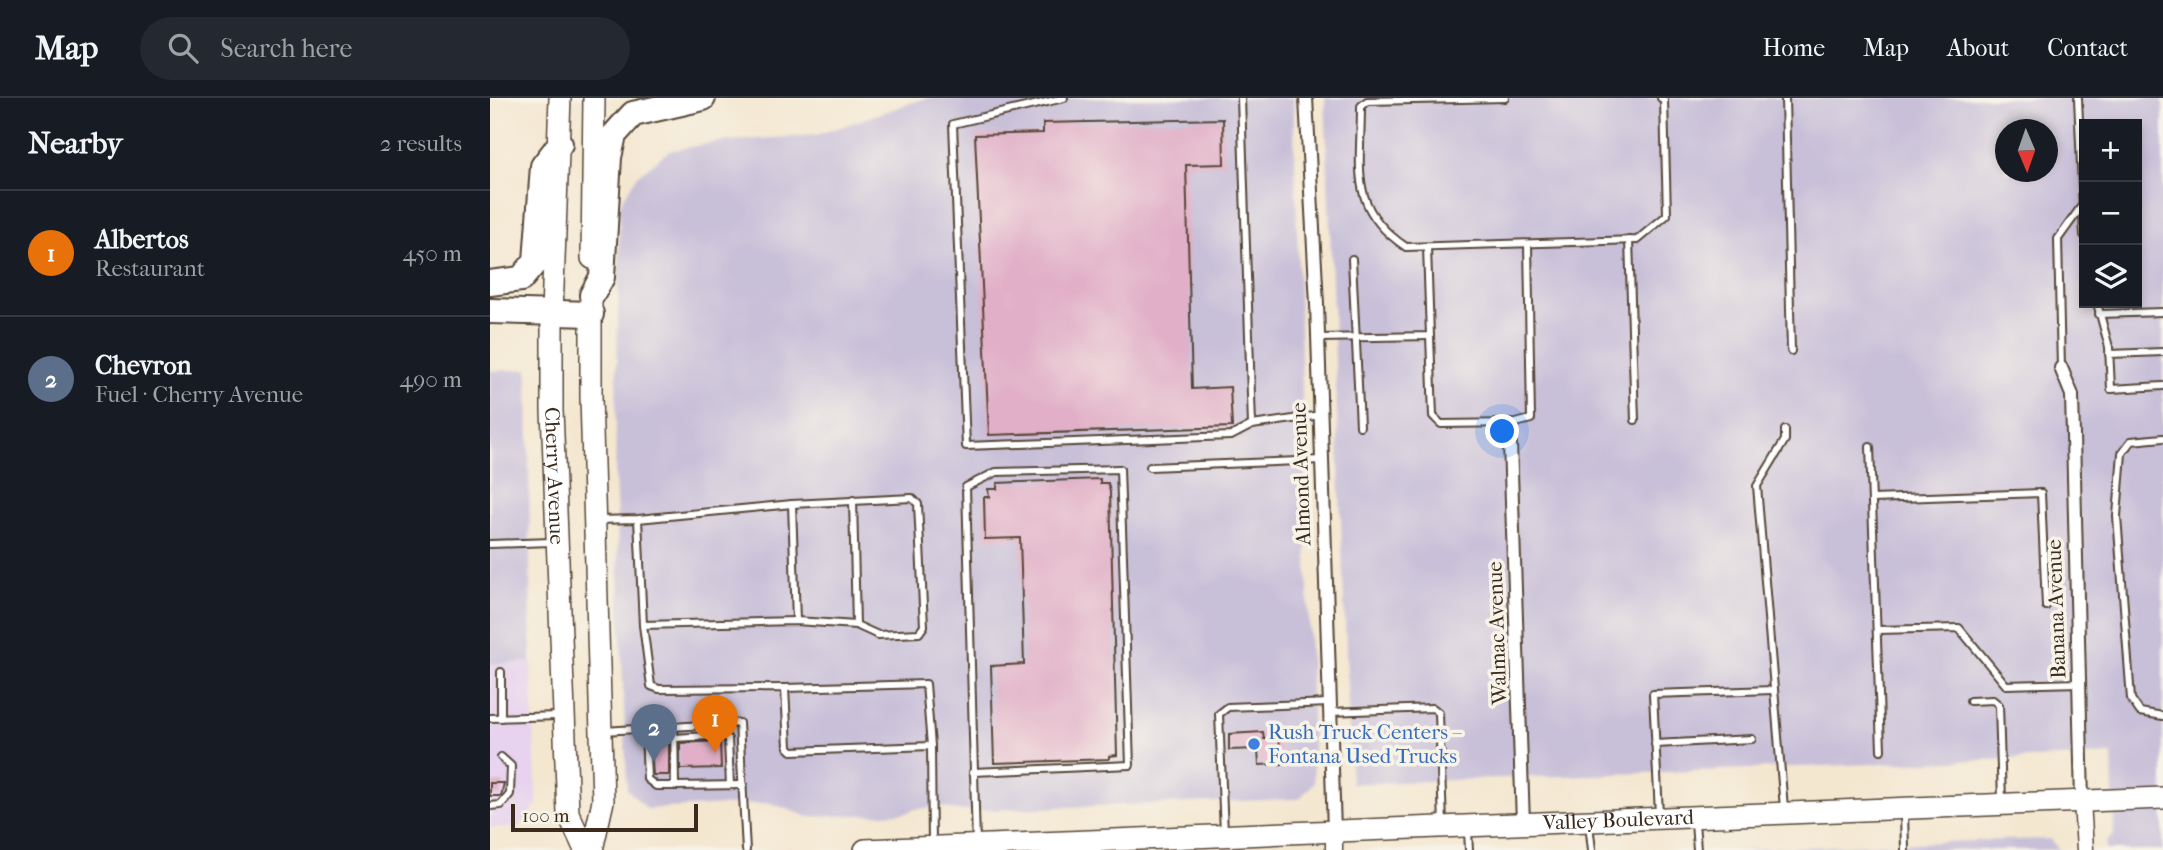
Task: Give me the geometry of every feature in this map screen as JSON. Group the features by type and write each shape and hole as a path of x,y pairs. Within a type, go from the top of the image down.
{"highway":[{"path":"490,311 552,313 591,305 602,277 609,157 614,135 633,114 703,98"},
{"path":"490,283 521,279 536,261 543,166 561,135"}],"main road":[{"name":"Cherry Avenue","path":"560,98 561,135 552,313 558,541 568,813 584,850"},
{"name":"Cherry Avenue","path":"592,850 603,801 594,520 591,305 594,101"},
{"name":"Valley Boulevard","path":"865,850 976,845 1120,845 1224,835 1334,840 1443,826 2163,798"}],"street":[{"name":"Almond Avenue","path":"1306,98 1309,106 1321,415 1334,840"},
{"name":"Banana Avenue","path":"2061,368 2072,394 2085,850"},
{"name":"Walmac Avenue","path":"1510,443 1523,823"}],"lane":[{"path":"1064,98 953,124 966,446 1231,436 1252,425 1321,415"},
{"path":"1241,98 1252,425"},
{"path":"1505,98 1367,101 1361,106 1362,188 1371,217 1383,232 1406,247 1637,240 1667,215 1664,100 1661,98"},
{"path":"1785,98 1791,351"},
{"path":"2078,98 2080,182"},
{"path":"2061,368 2058,239 2079,210"},
{"path":"1629,240 1635,420"},
{"path":"1427,247 1433,416 1441,424 1516,423 1531,419 1528,244"},
{"path":"1352,259 1360,426"},
{"path":"2098,308 2109,354 2111,389 2163,386"},
{"path":"2099,314 2163,312"},
{"path":"1318,338 1430,336"},
{"path":"2109,354 2163,352"},
{"path":"1784,812 1757,486 1785,440 1786,430"},
{"path":"2163,438 2131,441 2122,453 2117,516 2131,699 2140,712 2163,716"},
{"path":"1870,447 1881,750"},
{"path":"1150,467 1322,460"},
{"path":"973,772 1130,765 1120,469 996,472 966,487 973,772 976,845"},
{"path":"1872,499 2041,493 2046,607"},
{"path":"594,520 638,519 853,500 912,498 918,504 924,626 919,633 878,635 856,625 796,621 643,625"},
{"path":"853,500 856,625"},
{"path":"792,504 796,621"},
{"path":"638,519 643,625 648,677 652,685 659,689 926,684 931,746 932,847"},
{"path":"490,544 558,541"},
{"path":"1877,630 1959,628 2006,685 2079,683"},
{"path":"501,672 501,718"},
{"path":"785,688 788,747 792,751 931,746"},
{"path":"1659,817 1653,694 1773,690"},
{"path":"1970,701 1993,700 1999,705 2002,803"},
{"path":"1224,835 1219,714 1228,707 1433,708 1439,713 1443,826"},
{"path":"490,718 565,715"},
{"path":"601,731 739,723 747,850"},
{"path":"674,726 675,786"},
{"path":"645,728 647,779 656,786 743,785"},
{"path":"675,738 724,735 728,739 730,785"},
{"path":"1655,744 1752,739"},
{"path":"490,806 501,805 510,794 511,766 501,757"},
{"path":"1904,807 1905,850"},
{"path":"1695,816 1697,850"},
{"path":"1588,820 1592,850"},
{"path":"1468,825 1469,850"}],"shaded area":[{"path":"926,98 1293,98 1314,783 1299,799 956,811 944,807 915,809 906,813 809,817 770,803 647,809 627,789 615,473 620,204 637,176 669,151 716,142 816,135"},
{"path":"1325,98 2163,98 2163,850 2106,850 2106,842 2114,835 2112,755 1351,784"},
{"path":"528,369 531,662 490,664 490,371"},
{"path":"531,662 537,804 519,827 490,828 490,664"},
{"path":"2050,839 2059,850 1727,850 1999,840"}],"building":[{"path":"1223,119 1224,164 1186,165 1192,389 1230,387 1232,427 989,435 975,135 1043,133 1043,123"},
{"path":"1100,479 1100,483 1108,483 1110,492 1117,755 1109,756 1109,759 994,763 991,666 1024,664 1020,538 985,539 984,497 989,497 988,489 997,489 997,483"},
{"name":"Rush Truck Centers – Fontana Used Trucks","path":"1263,732 1264,739 1279,739 1282,764 1259,765 1258,749 1229,750 1229,734"},
{"path":"720,741 721,768 680,769 680,743"},
{"path":"651,744 669,744 669,775 653,775"},
{"path":"490,783 504,783 501,796 490,796"}],"place":[{"name":"Rush Truck Centers – Fontana Used Trucks","path":"1254,744"},
{"name":"Albertos","path":"715,753"},
{"name":"Chevron","path":"654,762"}]}
